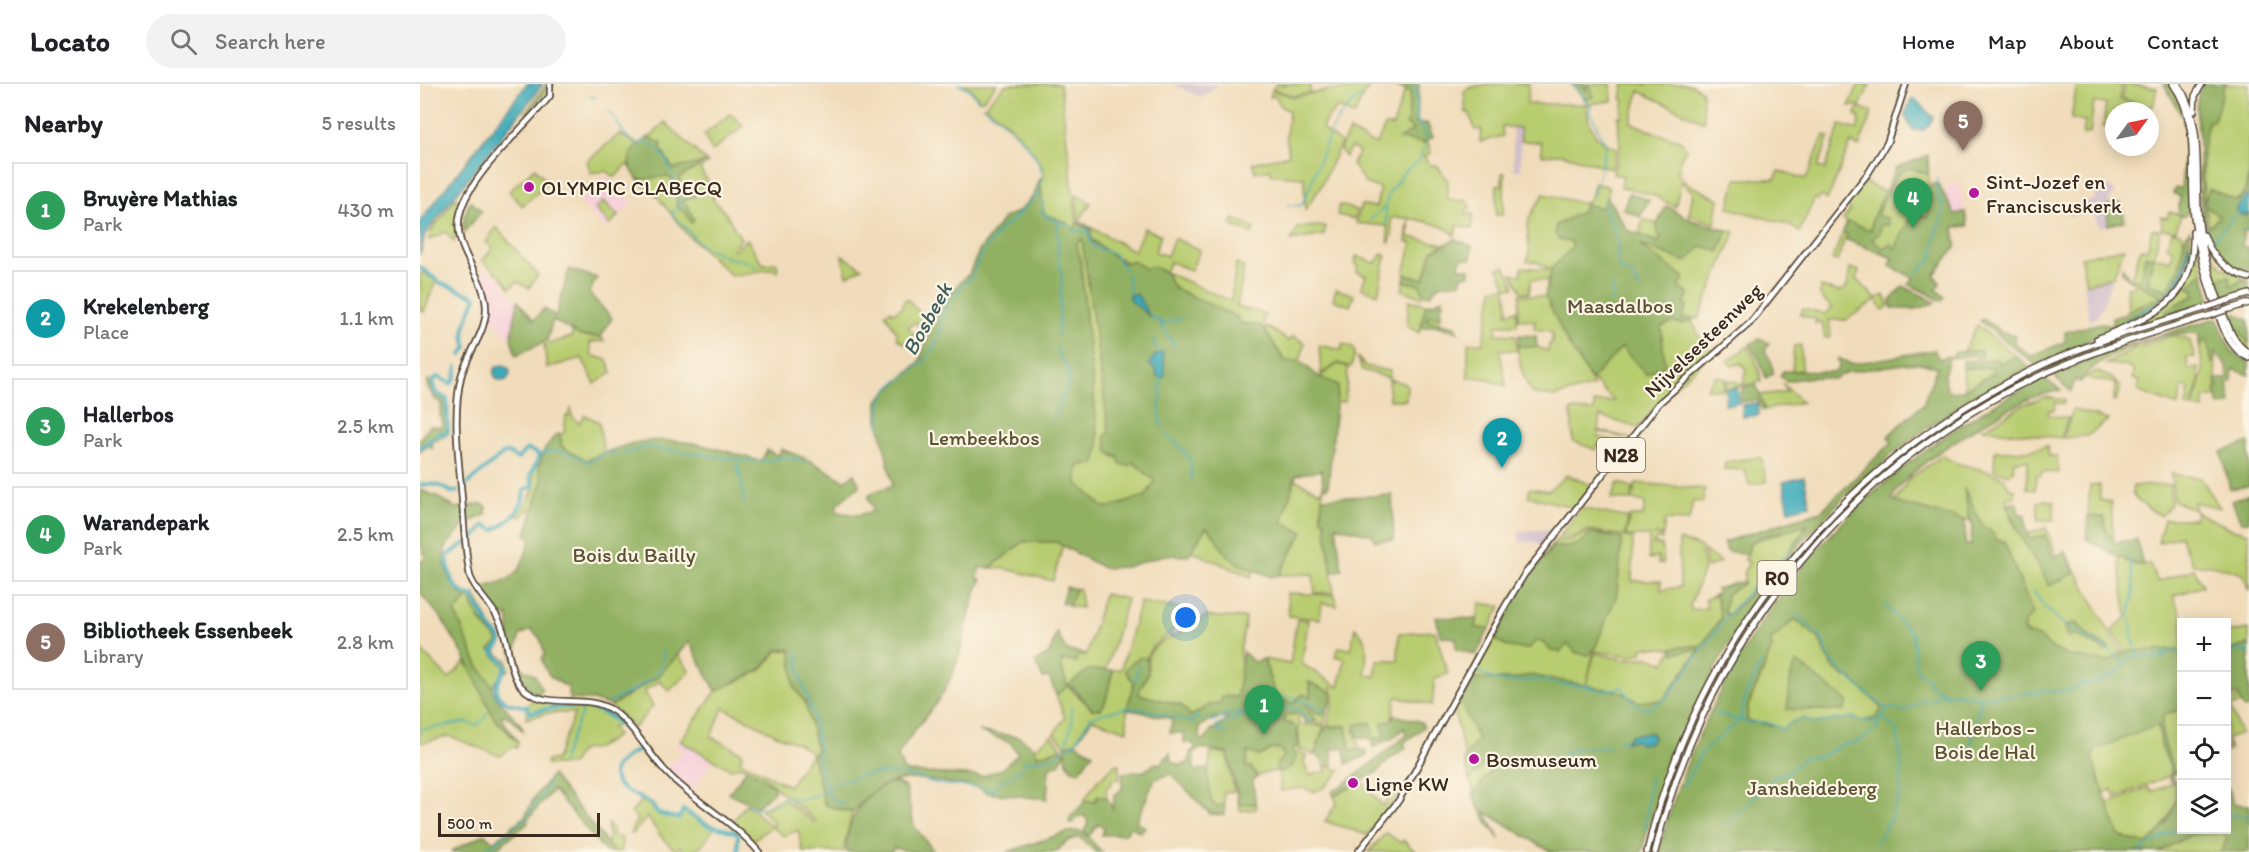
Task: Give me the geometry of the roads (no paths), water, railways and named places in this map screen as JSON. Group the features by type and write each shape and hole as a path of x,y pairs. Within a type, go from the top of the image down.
{"highway":[{"path":"2173,84 2183,100 2191,124 2197,217 2205,274 2223,327 2233,345 2249,358"},
{"path":"2178,84 2194,119"},
{"path":"2089,345 2093,341 2160,310 2178,295 2191,271 2197,217 2194,101 2202,84"},
{"path":"2197,217 2206,241 2215,255 2229,269 2249,278"},
{"path":"2197,217 2207,262 2224,318 2237,343 2249,353"},
{"name":"R0","path":"1647,852 1670,774 1704,695 1753,612 1804,544 1865,483 1944,421 2008,382 2089,345 2249,294"},
{"name":"R0","path":"1655,852 1685,758 1731,662 1783,584 1856,503 1927,443 2012,389 2092,353 2249,303"},
{"path":"2230,309 2249,307"}],"main road":[{"path":"550,84 550,96 522,126 470,192 460,214 460,242 484,295 486,310 484,322 465,365 458,396 457,436 470,576 501,623 511,668 521,687 542,699 591,703 612,710 669,775 738,829 759,852"},
{"name":"Nijvelsesteenweg","path":"1358,852 1400,800 1524,575 1659,403 1759,313 1873,167 1887,143 1906,84"}],"water":[{"path":"527,84 543,84 425,234 420,255 420,221"},
{"path":"1915,99 1933,117 1930,124 1923,130 1912,130 1905,115 1911,100"},
{"path":"2249,194 2249,214 2241,215 2236,209"},
{"path":"2188,245 2190,246 2187,263 2177,286 2161,299 2175,284 2181,273"},
{"path":"1137,294 1150,317 1129,299 1129,295"},
{"path":"2146,309 2138,314 2126,322 2125,320"},
{"path":"1163,352 1165,375 1163,378 1157,376 1155,368 1149,365 1155,355"},
{"path":"502,365 510,373 502,381 494,373"},
{"path":"1738,388 1739,403 1725,405 1726,389"},
{"path":"1758,403 1759,415 1743,417 1742,405"},
{"path":"1804,477 1810,505 1789,510 1783,482"},
{"path":"1651,733 1654,737 1650,742 1640,744 1635,740 1626,741 1631,735"}],"waterway":[{"path":"958,84 969,89 979,101"},
{"path":"1573,84 1591,107 1589,111 1606,144 1598,179"},
{"path":"1414,86 1417,95 1419,126 1424,128 1427,140"},
{"path":"590,96 596,98"},
{"path":"1288,205 1301,206 1329,135 1346,110 1357,99"},
{"path":"984,107 1020,137 1036,157 1043,176"},
{"path":"609,111 626,136 638,144 645,140 658,150 665,158 671,172"},
{"path":"1386,225 1386,203 1390,191 1405,171 1418,162 1427,143"},
{"path":"673,176 679,197"},
{"path":"1043,177 1036,195 1043,200 1043,214 1058,222 1058,258"},
{"path":"1916,273 1932,259 1938,226 1942,223 1943,204 1939,199 1937,179"},
{"path":"1593,195 1596,184"},
{"name":"Bosbeek","path":"881,430 880,406 883,397 894,385 923,364 937,342 935,340 940,336 942,315 954,294 972,276 980,256 1004,225 1010,223 1036,195"},
{"path":"677,210 680,207 679,200"},
{"path":"1604,204 1617,235 1618,263"},
{"path":"1370,220 1385,207"},
{"path":"675,211 671,213 681,224"},
{"path":"2214,239 2238,212"},
{"path":"1060,223 1068,224 1073,230"},
{"path":"683,225 696,240"},
{"path":"2247,231 2249,227"},
{"path":"1080,231 1082,228 1088,229 1094,246 1115,255 1125,270"},
{"path":"698,242 705,249"},
{"path":"708,248 728,258 739,260"},
{"path":"742,260 757,267"},
{"path":"1058,336 1062,278 1059,260"},
{"path":"1618,265 1621,270 1632,275 1640,288"},
{"path":"420,267 439,282 476,297 465,328 467,347 461,355"},
{"path":"1127,274 1130,293"},
{"path":"1611,303 1613,286"},
{"path":"2140,313 2154,306"},
{"path":"1150,316 1163,323 1182,318"},
{"path":"1160,323 1175,347"},
{"path":"1154,338 1154,346 1159,350"},
{"path":"1051,419 1064,395 1069,379 1065,363 1058,355 1058,347"},
{"path":"420,449 440,432 444,435 448,431 447,399 436,393 432,381 438,377 451,384 457,367"},
{"path":"1161,377 1160,420 1164,428"},
{"path":"1167,435 1189,457 1191,478"},
{"path":"538,455 558,451 589,462 608,453 623,454 647,447 742,460 767,461 783,457 805,461"},
{"path":"466,485 504,453 509,453 517,459 527,449 537,453 539,457 530,476 533,486 524,490 522,503 515,514 494,530 485,525 476,536 447,556 450,576 455,586 465,594 472,596 492,630 501,639 501,643 493,652 506,666 496,687 497,695 508,703 527,707 530,713 548,709 580,707 606,714 630,734 641,750 630,754 615,767 614,775 620,787 651,804 661,814 679,818 683,810 707,825 736,832 738,852"},
{"path":"737,461 745,504"},
{"path":"420,485 437,485 451,492 458,491"},
{"path":"1725,618 1761,578 1791,551"},
{"path":"2129,617 2134,589 2130,558"},
{"path":"2033,591 2053,615 2124,661"},
{"path":"1885,605 1912,634 1917,671 1928,679 1930,685 1946,694"},
{"path":"1796,614 1822,638 1828,656 1842,673 1885,708"},
{"path":"2131,619 2132,637 2138,655"},
{"path":"1714,634 1724,620"},
{"path":"1688,669 1713,634"},
{"path":"2231,654 2237,649 2247,653 2249,648"},
{"path":"608,703 653,677 662,666 663,651"},
{"path":"798,652 800,675 813,714 819,750 817,756 826,789"},
{"path":"2129,660 2137,654 2142,658 2147,655 2154,660 2155,654 2162,654 2162,659 2165,657 2165,652 2177,652"},
{"path":"1889,708 1906,711 1922,700 1933,700 1936,695 1960,694 1984,698 1991,695 1994,698 2002,694 2009,696 2030,692 2032,694 2046,689 2050,692 2072,690 2081,683 2086,686 2090,682 2096,683 2118,672 2127,661"},
{"path":"1683,787 1701,753 1741,719 1745,697 1761,663"},
{"path":"1135,681 1139,664"},
{"path":"1585,686 1605,691 1622,687 1638,706 1652,707 1673,690 1688,670"},
{"path":"1477,671 1494,679 1509,682 1540,680 1583,686"},
{"path":"1208,720 1213,721 1225,715 1248,710 1269,692"},
{"path":"1971,744 1982,696"},
{"path":"1311,722 1298,709 1274,707 1274,697 1297,698 1326,711"},
{"path":"561,763 582,712 579,707"},
{"path":"1067,741 1072,723 1071,707"},
{"path":"1216,726 1243,716 1258,717 1263,711 1273,708"},
{"path":"1716,713 1750,723 1766,722 1782,729 1791,722 1804,718 1815,723 1853,717 1857,721 1879,721 1888,708"},
{"path":"1066,747 1074,744 1091,717 1120,709 1146,710 1194,722 1195,716 1201,720"},
{"path":"420,730 467,722 476,726 485,718 487,712"},
{"path":"1875,844 1892,815 1900,790 1901,777 1897,730 1881,717"},
{"path":"1726,825 1775,777 1788,772 1804,758 1822,756 1844,744 1858,742 1876,729 1879,722"},
{"path":"1216,729 1226,733"},
{"path":"1618,742 1626,739"},
{"path":"1562,754 1578,748 1609,747"},
{"path":"900,775 941,784 973,786 992,791 994,787 1021,769 1024,762 1058,756 1063,749"},
{"path":"823,793 835,784 856,777 879,773 896,774"},
{"path":"1645,830 1650,777"},
{"path":"530,813 535,802 542,797 549,780"},
{"path":"826,793 840,804 845,803"},
{"path":"787,796 795,800 820,794"},
{"path":"746,804 761,808 786,796"},
{"path":"2231,815 2249,817"},
{"path":"485,848 492,846 528,816"},
{"path":"2155,842 2177,828"},
{"path":"2140,852 2152,842"}],"place":[{"name":"Bibliotheek Essenbeek","path":"1963,151"},
{"name":"OLYMPIC CLABECQ","path":"529,187"},
{"name":"Sint-Jozef en Franciscuskerk","path":"1974,193"},
{"name":"Warandepark","path":"1913,228"},
{"name":"Krekelenberg","path":"1502,468"},
{"name":"Hallerbos","path":"1981,691"},
{"name":"Bruyère Mathias","path":"1264,735"},
{"name":"Bosmuseum","path":"1474,759"},
{"name":"Ligne KW","path":"1353,783"}],"park label":[{"name":"Maasdalbos","path":"1620,305"},
{"name":"Lembeekbos","path":"984,437"},
{"name":"Bois du Bailly","path":"634,554"},
{"name":"Hallerbos - Bois de Hal","path":"1985,739"},
{"name":"Jansheideberg","path":"1812,787"}]}
